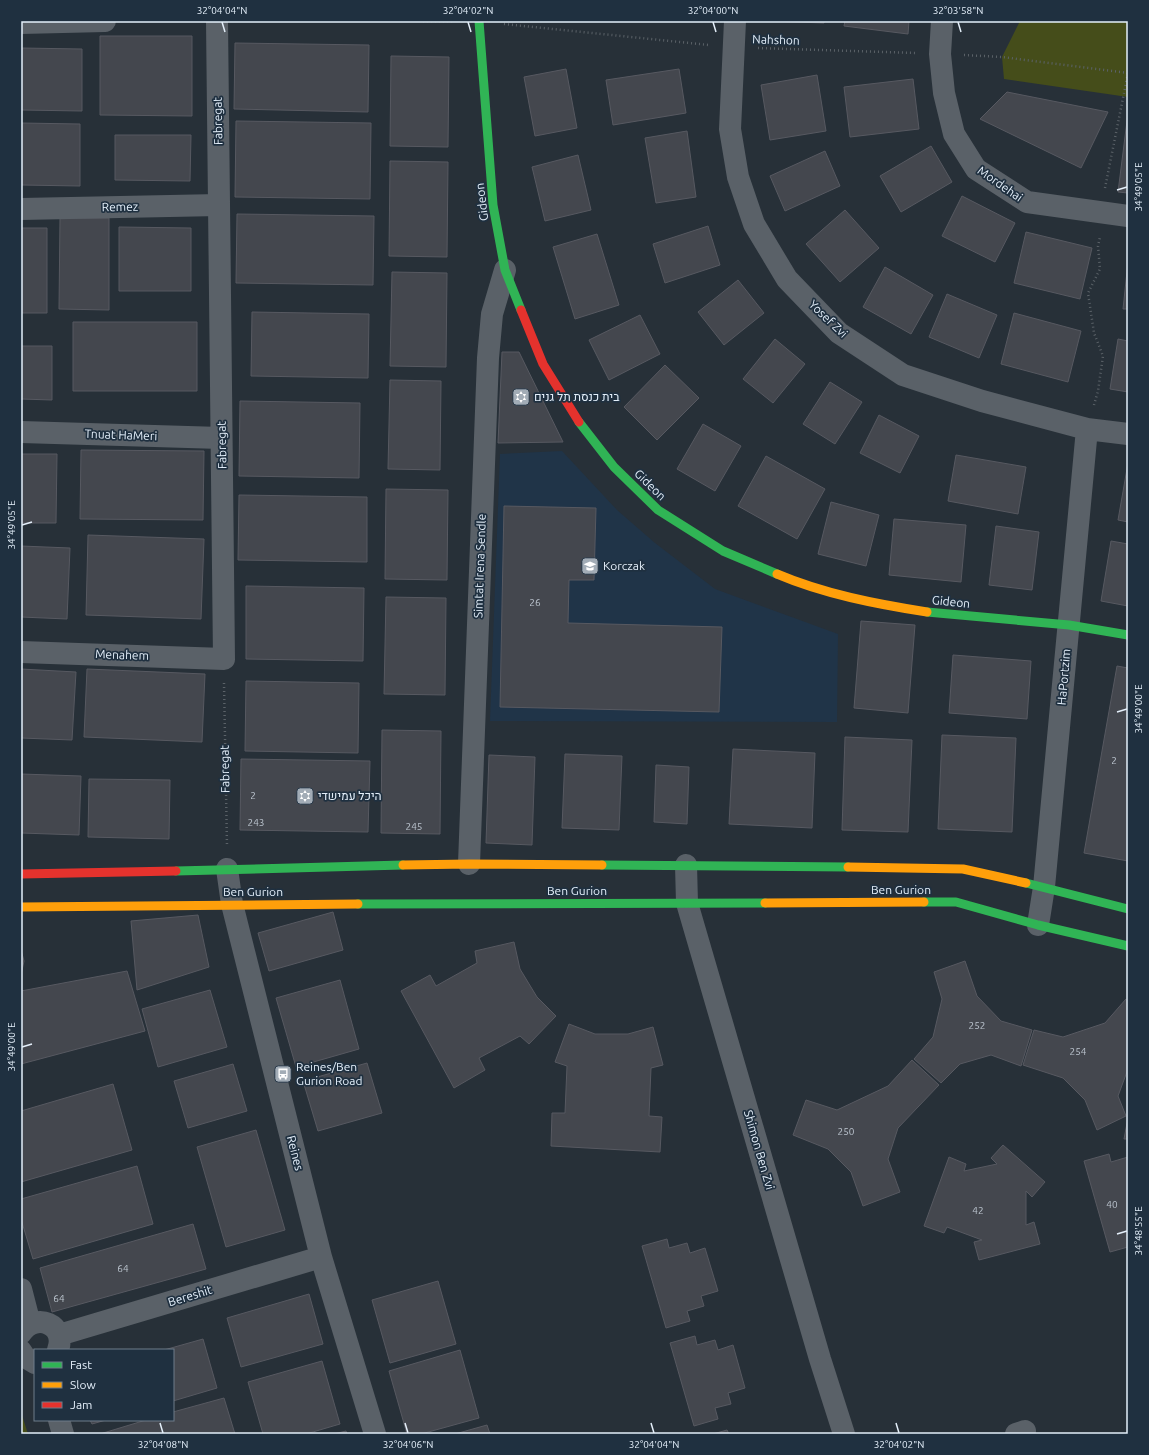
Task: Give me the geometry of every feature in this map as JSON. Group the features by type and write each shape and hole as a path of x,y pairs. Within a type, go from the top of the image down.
{"main road":[{"name":"Gideon","path":"479,21 493,205 505,270 543,364 584,429 614,467 658,510 723,551 798,583 872,602 936,614 1068,625 1128,636"},
{"name":"Ben Gurion","path":"21,874 470,864 963,869 1128,909"},
{"name":"Ben Gurion","path":"21,907 232,904 956,902 1038,925 1128,946"}],"street":[{"path":"21,23 105,21"},
{"name":"Fabregat","path":"217,21 224,659"},
{"name":"Yosef Zvi","path":"735,21 730,129 738,177 754,224 787,279 839,333 903,375 982,402 1087,429 1128,434"},
{"name":"Mordehai","path":"942,21 940,54 944,93 954,134 976,169 1027,202 1128,216"},
{"name":"Remez","path":"21,209 219,205"},
{"name":"Simtat Irena Sendle","path":"470,864 488,358 492,314 505,270"},
{"name":"HaPortzim","path":"1038,925 1044,888 1087,429"},
{"name":"Tnuat HaMeri","path":"21,432 221,438"},
{"name":"Menahem","path":"21,652 224,659"},
{"name":"Shimon Ben Zvi","path":"686,865 687,903 820,1359 844,1434"},
{"name":"Reines","path":"227,869 232,904 321,1257 375,1434"},
{"name":"Bereshit","path":"59,1343 321,1257"},
{"path":"21,1289 25,1328 37,1322 50,1324 55,1329 59,1343"},
{"path":"21,1351 25,1357 34,1362"},
{"path":"59,1421 63,1434"}],"path":[{"name":"Nahshon","path":"423,21 479,21 734,48 1002,57 1128,73"},
{"path":"1087,429 1098,391 1103,356 1094,333 1088,294 1100,270 1098,246 1101,228 1100,213 1128,73"},
{"name":"Fabregat","path":"224,659 227,869"}],"shaded area":[{"name":"Korczak","path":"562,451 617,510 655,543 715,589 838,634 837,722 490,721 500,454"}],"green space":[{"path":"1020,21 1128,21 1128,97 1004,79 1002,57"},
{"path":"21,1412 28,1434 21,1434"}],"building":[{"path":"771,21 824,21 824,23"},
{"path":"845,21 909,21 908,34 844,26"},
{"path":"100,36 192,36 192,116 100,115"},
{"path":"235,43 369,45 368,112 234,109"},
{"path":"21,48 82,49 82,111 21,110"},
{"path":"391,56 449,57 448,147 390,146"},
{"path":"566,69 577,128 535,136 524,77"},
{"path":"679,69 686,113 613,125 606,80"},
{"path":"817,75 826,131 770,140 761,85"},
{"path":"913,79 919,129 850,137 844,87"},
{"path":"1007,92 1108,112 1081,168 980,119"},
{"path":"1128,113 1128,193 1118,192"},
{"path":"236,121 371,123 370,199 235,197"},
{"path":"21,123 80,124 80,186 21,185"},
{"path":"687,131 696,197 656,203 645,138"},
{"path":"115,135 191,135 190,181 115,180"},
{"path":"931,146 952,182 901,212 880,176"},
{"path":"825,151 840,186 785,211 770,176"},
{"path":"578,155 591,210 545,221 532,167"},
{"path":"390,161 448,162 447,257 389,256"},
{"path":"962,196 1015,223 995,262 942,236"},
{"path":"845,210 879,248 840,282 806,244"},
{"path":"237,214 374,216 373,285 236,283"},
{"path":"60,218 109,218 109,310 59,309"},
{"path":"708,226 720,265 665,283 653,244"},
{"path":"119,227 191,228 191,291 119,291"},
{"path":"21,228 47,228 47,313 21,313"},
{"path":"1026,232 1092,248 1080,299 1014,283"},
{"path":"597,234 619,305 575,319 553,247"},
{"path":"1128,262 1128,309 1123,309"},
{"path":"885,267 933,295 911,334 863,307"},
{"path":"392,272 447,273 446,367 390,366"},
{"path":"738,280 764,313 724,345 698,312"},
{"path":"947,294 997,315 979,358 929,337"},
{"path":"252,312 369,314 368,378 251,376"},
{"path":"1014,313 1081,331 1068,382 1001,364"},
{"path":"640,315 660,354 609,380 589,340"},
{"path":"73,322 197,322 197,391 73,391"},
{"path":"775,339 805,364 773,403 743,379"},
{"path":"1118,339 1128,341 1128,392 1110,389"},
{"path":"21,346 52,346 52,400 21,399"},
{"name":"בית כנסת תל גנים","path":"502,352 519,352 563,442 498,443"},
{"path":"665,365 699,398 657,440 624,407"},
{"path":"390,380 441,381 440,470 388,469"},
{"path":"830,382 862,402 835,444 803,424"},
{"path":"240,401 360,403 359,478 239,476"},
{"path":"879,415 919,436 900,473 860,453"},
{"path":"703,424 741,446 715,491 677,469"},
{"path":"81,450 204,451 203,520 80,519"},
{"path":"21,454 57,454 56,523 21,523"},
{"path":"956,455 1026,467 1018,514 948,501"},
{"path":"766,456 825,489 797,539 738,506"},
{"path":"1128,463 1128,522 1118,520"},
{"path":"386,489 448,490 447,580 385,579"},
{"path":"239,495 367,497 367,562 238,560"},
{"path":"831,502 879,515 866,566 818,554"},
{"path":"504,506 596,508 594,580 569,580 568,623 722,627 719,712 500,707"},
{"path":"894,519 966,525 961,582 889,575"},
{"path":"996,526 1039,532 1032,590 989,585"},
{"path":"88,535 204,539 201,619 86,615"},
{"path":"1111,541 1128,544 1128,606 1101,601"},
{"path":"21,546 70,548 67,619 21,617"},
{"path":"246,586 364,588 363,661 246,659"},
{"path":"386,597 446,598 445,695 384,694"},
{"path":"861,621 915,625 908,713 854,708"},
{"path":"953,655 1031,661 1027,719 949,713"},
{"path":"1117,666 1128,668 1128,861 1084,853"},
{"path":"21,669 76,672 72,740 21,738"},
{"path":"87,669 205,674 202,742 84,737"},
{"path":"246,681 359,683 358,753 245,751"},
{"path":"382,730 441,731 440,834 381,833"},
{"path":"942,735 1016,738 1012,832 938,829"},
{"path":"845,737 912,740 908,832 842,830"},
{"path":"733,749 815,753 812,828 729,824"},
{"path":"565,754 622,756 619,830 562,828"},
{"path":"489,755 535,757 532,845 486,843"},
{"name":"היכל עמישדי","path":"241,759 370,761 368,832 240,830"},
{"path":"656,765 689,767 687,824 654,822"},
{"path":"21,774 81,776 79,835 21,833"},
{"path":"89,779 170,780 169,839 88,837"},
{"path":"333,912 343,950 269,971 258,933"},
{"path":"198,915 209,967 137,990 131,921"},
{"path":"514,942 520,969 537,997 556,1016 529,1044 520,1036 479,1058 485,1070 454,1088 401,991 430,975 436,986 477,963 475,951"},
{"path":"21,950 24,961 21,975"},
{"path":"965,961 977,996 1001,1021 1032,1030 1021,1066 991,1055 960,1064 941,1083 914,1059 933,1037 942,999 934,972"},
{"path":"127,971 145,1031 21,1064 21,991"},
{"path":"340,980 359,1049 296,1067 276,998"},
{"path":"210,990 227,1047 158,1067 142,1009"},
{"path":"1126,999 1128,1000 1128,1069 1118,1096 1126,1116 1097,1130 1085,1100 1063,1078 1023,1065 1034,1030 1063,1037 1105,1023"},
{"path":"569,1024 595,1034 628,1034 653,1027 663,1065 651,1068 649,1116 662,1117 660,1152 551,1146 552,1113 565,1113 567,1066 555,1062"},
{"path":"912,1060 939,1085 898,1128 888,1159 900,1192 863,1206 851,1172 828,1149 793,1135 806,1100 837,1110 888,1086"},
{"path":"367,1063 382,1113 318,1131 303,1081"},
{"path":"233,1064 247,1111 188,1128 174,1081"},
{"path":"113,1084 132,1150 21,1182 21,1111"},
{"path":"1128,1118 1128,1139 1124,1139"},
{"path":"256,1130 285,1230 226,1247 197,1147"},
{"path":"1003,1145 1045,1182 1032,1197 1026,1191 1026,1225 1034,1222 1040,1244 979,1260 974,1242 982,1240 947,1227 944,1233 924,1226 949,1157 966,1164 964,1171 997,1164 991,1158"},
{"path":"1109,1154 1111,1162 1128,1157 1128,1247 1110,1252 1084,1161"},
{"path":"137,1166 153,1224 33,1259 21,1219 21,1199"},
{"path":"193,1224 206,1269 52,1312 40,1268"},
{"path":"667,1239 669,1248 687,1243 690,1253 705,1248 718,1291 701,1296 704,1306 687,1311 690,1321 666,1328 642,1246"},
{"path":"438,1281 456,1344 390,1363 372,1300"},
{"path":"309,1294 323,1344 241,1367 227,1318"},
{"path":"695,1336 697,1345 715,1340 718,1350 733,1345 745,1388 728,1393 731,1404 715,1408 718,1419 694,1426 670,1343"},
{"path":"203,1339 217,1388 174,1401 174,1349 168,1349"},
{"path":"460,1350 479,1418 421,1434 407,1434 389,1371"},
{"path":"322,1361 340,1424 306,1434 263,1434 248,1382"},
{"path":"224,1398 235,1434 100,1434 143,1421 174,1421 174,1412"},
{"path":"90,1421 102,1421 92,1424"},
{"path":"487,1425 490,1434 455,1434"},
{"path":"727,1430 729,1434 713,1434"},
{"path":"346,1431 347,1434 334,1434"}],"traffic: fast":[{"path":"479,21 493,205 505,270 521,310"},
{"path":"579,422 614,467 658,510 723,551 777,574"},
{"path":"927,612 1069,625 1128,635"},
{"path":"176,871 403,865"},
{"path":"602,865 848,867"},
{"path":"1026,883 1128,909"},
{"path":"924,902 956,902 1038,925 1128,946"},
{"path":"358,904 765,903"}],"traffic: slow":[{"path":"777,574 850,598 927,612"},
{"path":"403,865 602,865"},
{"path":"848,867 963,869 1026,883"},
{"path":"765,903 924,902"},
{"path":"21,907 358,904"}],"traffic: jam":[{"path":"521,310 543,364 579,422"},
{"path":"21,874 176,871"}],"place":[{"name":"בית כנסת תל גנים","path":"521,397"},
{"name":"Korczak","path":"590,566"},
{"name":"היכל עמישדי","path":"305,796"},
{"name":"Reines/Ben Gurion Road","path":"283,1074"}]}
